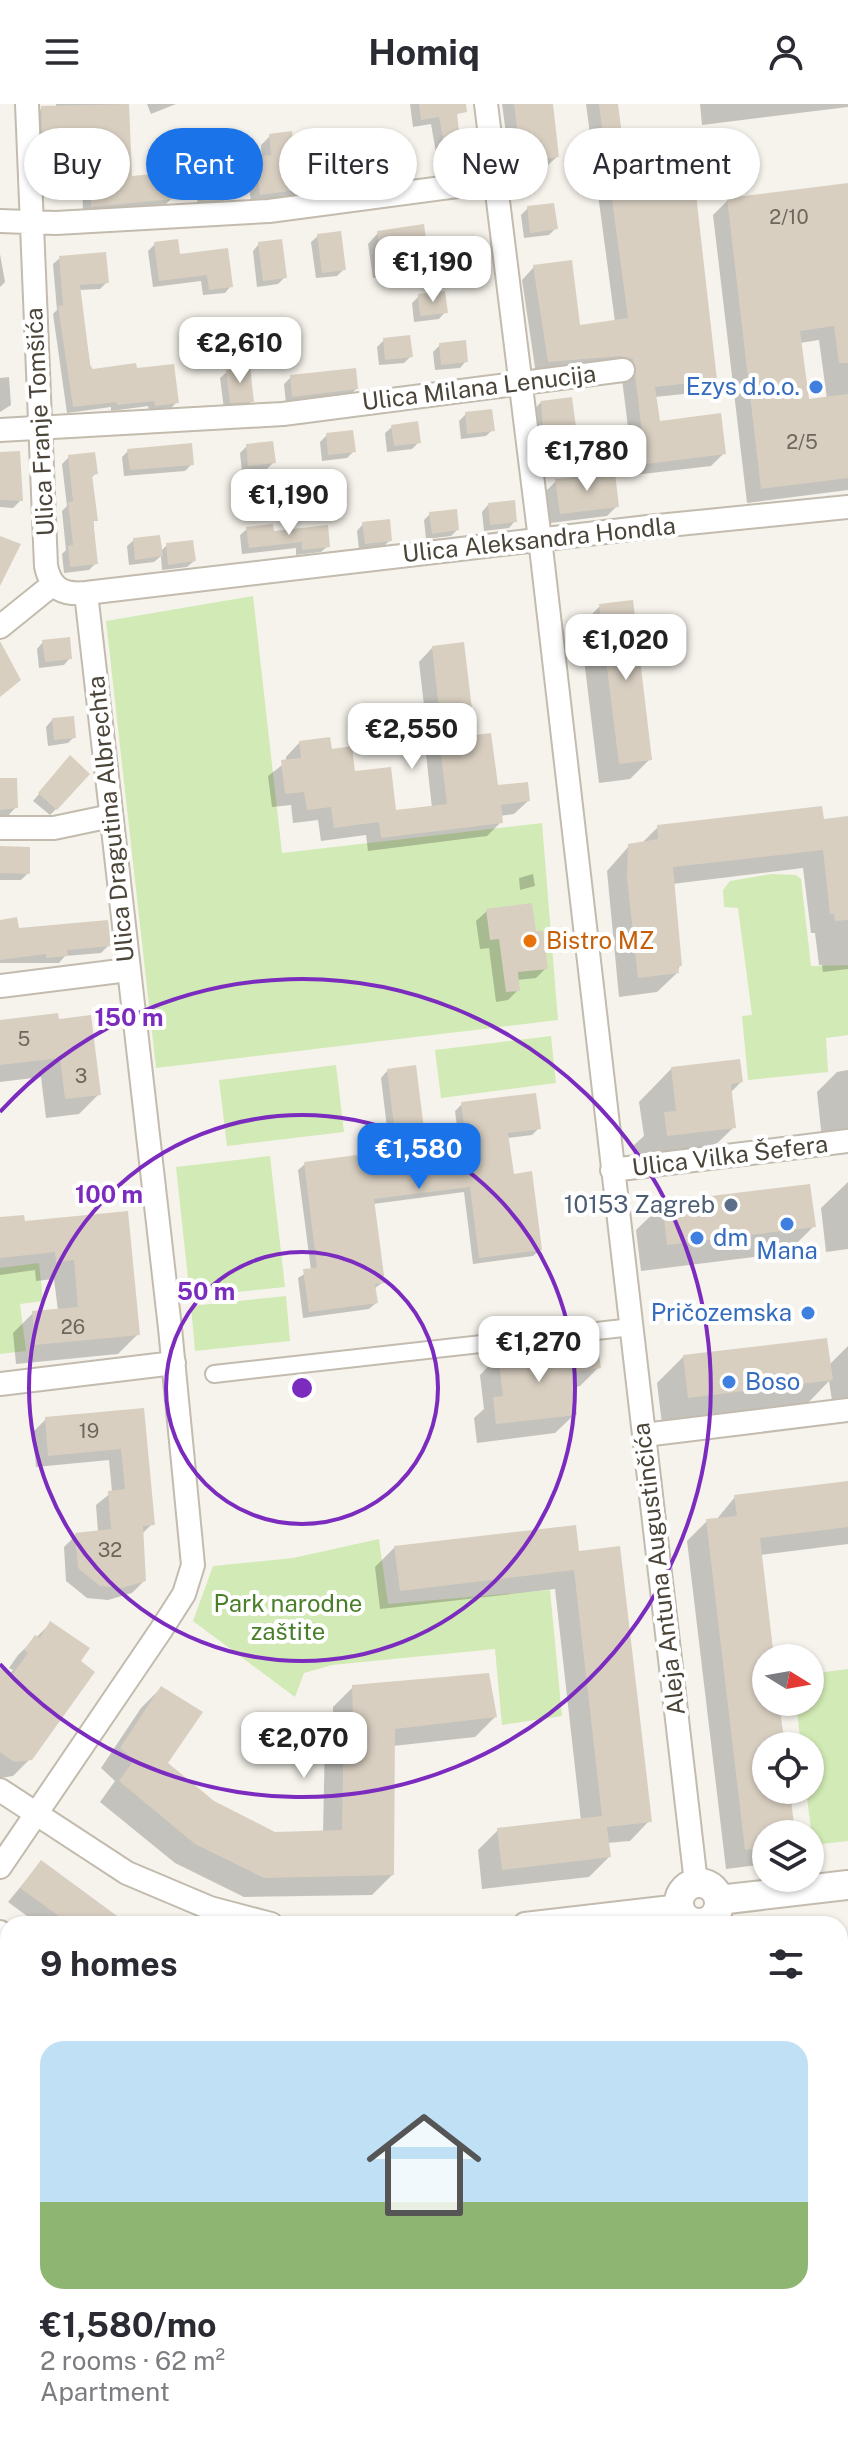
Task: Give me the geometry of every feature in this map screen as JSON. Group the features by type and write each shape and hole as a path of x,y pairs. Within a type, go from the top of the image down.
{"street":[{"name":"Ulica Franje Tomšića","path":"27,104 46,566 52,585"},
{"name":"Aleja Antuna Augustinčića","path":"486,104 489,128"},
{"path":"0,221 56,223 269,211 433,189"},
{"name":"Aleja Antuna Augustinčića","path":"497,200 632,1327 692,1909"},
{"name":"Ulica Milana Lenucija","path":"0,430 283,414 623,370"},
{"name":"Ulica Aleksandra Hondla","path":"86,593 540,539 848,507"},
{"path":"0,627 52,585 65,593 86,593"},
{"name":"Ulica Dragutina Albrechta","path":"0,1867 161,1630 191,1575 193,1556 174,1363 86,593"},
{"path":"0,828 54,828 111,816"},
{"path":"0,986 128,970"},
{"name":"Ulica Vilka Šefera","path":"612,1170 848,1141"},
{"path":"214,1374 632,1327"},
{"path":"0,1384 174,1363"},
{"path":"644,1435 848,1410"},
{"path":"0,1790 127,1873 173,1894 245,1916"},
{"path":"713,1916 719,1900 848,1885"},
{"path":"614,1916 692,1909"}],"green space":[{"path":"253,596 282,853 542,823 558,1020 156,1068 106,621"},
{"path":"771,874 796,875 801,879 811,966 848,965 848,1035 826,1038 828,1072 748,1080 742,1016 752,1015 738,908 724,907 723,890 730,881"},
{"path":"551,1036 556,1083 441,1098 435,1050"},
{"path":"336,1065 344,1132 227,1146 219,1080"},
{"path":"270,1156 285,1287 190,1297 176,1167"},
{"path":"39,1263 43,1301 20,1304 26,1351 0,1354 0,1268"},
{"path":"286,1296 290,1341 195,1351 191,1306"},
{"name":"Park narodne zaštite","path":"379,1539 388,1604 550,1590 562,1716 502,1725 495,1649 332,1665 304,1673 295,1697 193,1621 213,1566 293,1558"},
{"path":"848,1669 848,1841 824,1844 824,1820 810,1820 808,1804 824,1804 824,1732 799,1732 798,1716 824,1716 824,1672"}],"building":[{"path":"129,104 130,128 42,128 41,106"},
{"path":"419,104 466,104 467,112 457,114 459,128 441,128 439,117 421,120"},
{"path":"514,104 553,104 559,157 548,158 548,128 517,128"},
{"path":"599,104 618,104 621,128 602,128"},
{"path":"130,128 132,176 146,175 146,200 164,200 91,207 91,200 130,200"},
{"path":"279,133 279,192 263,195 263,156 271,155 269,134"},
{"path":"848,183 848,363 839,363 834,326 800,331 809,399 848,394 848,478 761,489 727,200 760,200 760,194"},
{"path":"612,200 697,200 717,380 655,387 660,421 721,413 726,454 646,464 633,359 621,356 548,362 533,265 572,260 580,325 628,318"},
{"path":"554,203 558,229 530,233 527,206"},
{"path":"424,224 429,261 382,268 377,231"},
{"path":"341,231 346,270 322,273 317,234"},
{"path":"178,239 180,254 228,248 233,287 209,290 207,275 159,281 154,242"},
{"path":"282,239 287,278 263,281 258,242"},
{"path":"106,252 109,283 80,285 90,365 93,369 136,363 137,368 174,364 179,403 155,406 154,401 117,405 117,402 73,407 58,306 63,305 59,256"},
{"path":"445,291 448,313 420,316 418,294"},
{"path":"410,335 413,357 385,360 383,338"},
{"path":"466,340 468,362 441,365 439,343"},
{"path":"250,367 254,402 230,403 226,370"},
{"path":"356,368 358,389 292,397 290,375"},
{"path":"572,397 579,451 545,453 541,401"},
{"path":"492,409 495,431 467,434 465,412"},
{"path":"418,421 421,443 394,446 391,425"},
{"path":"353,430 356,452 328,455 326,433"},
{"path":"273,441 276,463 248,466 246,444"},
{"path":"192,443 194,465 130,470 127,449"},
{"path":"20,451 23,501 0,500 0,452"},
{"path":"95,452 98,474 92,475 98,521 93,521 98,564 70,567 68,546 73,545 68,502 73,501 68,455"},
{"path":"615,473 619,507 560,514 555,479"},
{"path":"515,500 517,522 490,525 488,503"},
{"path":"457,509 459,530 432,534 429,512"},
{"path":"390,519 392,541 365,544 362,522"},
{"path":"273,524 274,531 328,525 330,547 302,550 302,542 249,548 246,527"},
{"path":"160,535 163,556 135,560 133,538"},
{"path":"0,536 21,544 0,586"},
{"path":"193,540 196,561 168,565 166,543"},
{"path":"633,600 652,760 619,764 599,604"},
{"path":"70,637 72,659 45,662 42,640"},
{"path":"0,641 21,680 0,697"},
{"path":"464,642 475,735 491,733 498,785 528,782 530,801 501,805 503,823 381,838 379,822 334,828 331,807 307,810 304,792 285,794 281,760 301,758 299,741 330,737 332,749 352,746 355,771 391,767 396,810 447,804 439,739 448,738 445,709 439,710 432,646"},
{"path":"74,716 76,738 54,740 52,718"},
{"path":"70,755 90,774 57,810 38,793"},
{"path":"0,778 17,778 18,808 0,810"},
{"path":"822,806 824,819 848,816 848,920 835,921 834,914 830,914 823,850 673,867 682,966 678,966 679,973 638,978 627,878 628,844 658,839 657,825"},
{"path":"0,846 30,847 30,874 0,873"},
{"path":"532,903 536,931 543,931 548,969 518,972 520,991 506,992 499,939 490,940 486,909"},
{"path":"17,917 19,928 108,920 111,946 67,950 68,956 46,958 46,954 0,960 0,920"},
{"path":"58,1013 59,1019 91,1015 101,1095 65,1099 60,1058 0,1065 0,1020"},
{"path":"740,1059 743,1082 731,1084 736,1128 667,1136 664,1112 676,1111 671,1067"},
{"path":"416,1065 425,1137 465,1132 461,1102 536,1093 541,1129 508,1133 514,1174 532,1171 542,1250 479,1258 470,1187 374,1199 385,1283 375,1284 378,1303 309,1312 303,1269 317,1268 304,1162 357,1155 358,1163 398,1158 387,1069"},
{"path":"810,1184 816,1227 667,1245 662,1202"},
{"path":"128,1211 140,1335 35,1345 32,1311 78,1307 74,1260 56,1262 55,1252 0,1258 0,1217 24,1215 25,1221"},
{"path":"827,1338 833,1380 688,1398 683,1355"},
{"path":"571,1345 572,1358 599,1354 601,1368 573,1372 577,1415 496,1424 493,1397 503,1396 498,1354"},
{"path":"144,1408 155,1525 143,1526 146,1581 122,1588 100,1586 78,1568 75,1533 111,1529 108,1491 125,1489 121,1449 48,1456 45,1417"},
{"path":"848,1481 848,1527 760,1538 772,1644 752,1644 752,1716 781,1716 783,1732 752,1732 752,1804 792,1804 793,1820 752,1820 752,1849 745,1850 706,1519 737,1516 734,1495"},
{"path":"576,1525 579,1551 620,1546 652,1822 607,1827 611,1857 502,1870 497,1828 602,1816 574,1570 400,1591 394,1546"},
{"path":"50,1621 90,1648 81,1661 95,1672 32,1760 14,1762 0,1752 0,1668 11,1676 28,1653 24,1650 35,1635 40,1638"},
{"path":"489,1673 497,1717 395,1729 394,1875 264,1878 195,1844 119,1781 134,1760 120,1748 161,1686 203,1712 168,1763 214,1801 275,1832 342,1830 344,1717 353,1717 352,1685"},
{"path":"41,1860 117,1916 59,1916 20,1888"}],"place":[{"name":"Ezys d.o.o.","path":"816,387"},
{"name":"Bistro MZ","path":"530,941"},
{"name":"10153 Zagreb","path":"731,1205"},
{"name":"Mana","path":"787,1224"},
{"name":"dm","path":"697,1238"},
{"name":"Pričozemska","path":"808,1313"},
{"name":"Boso","path":"729,1382"}]}
